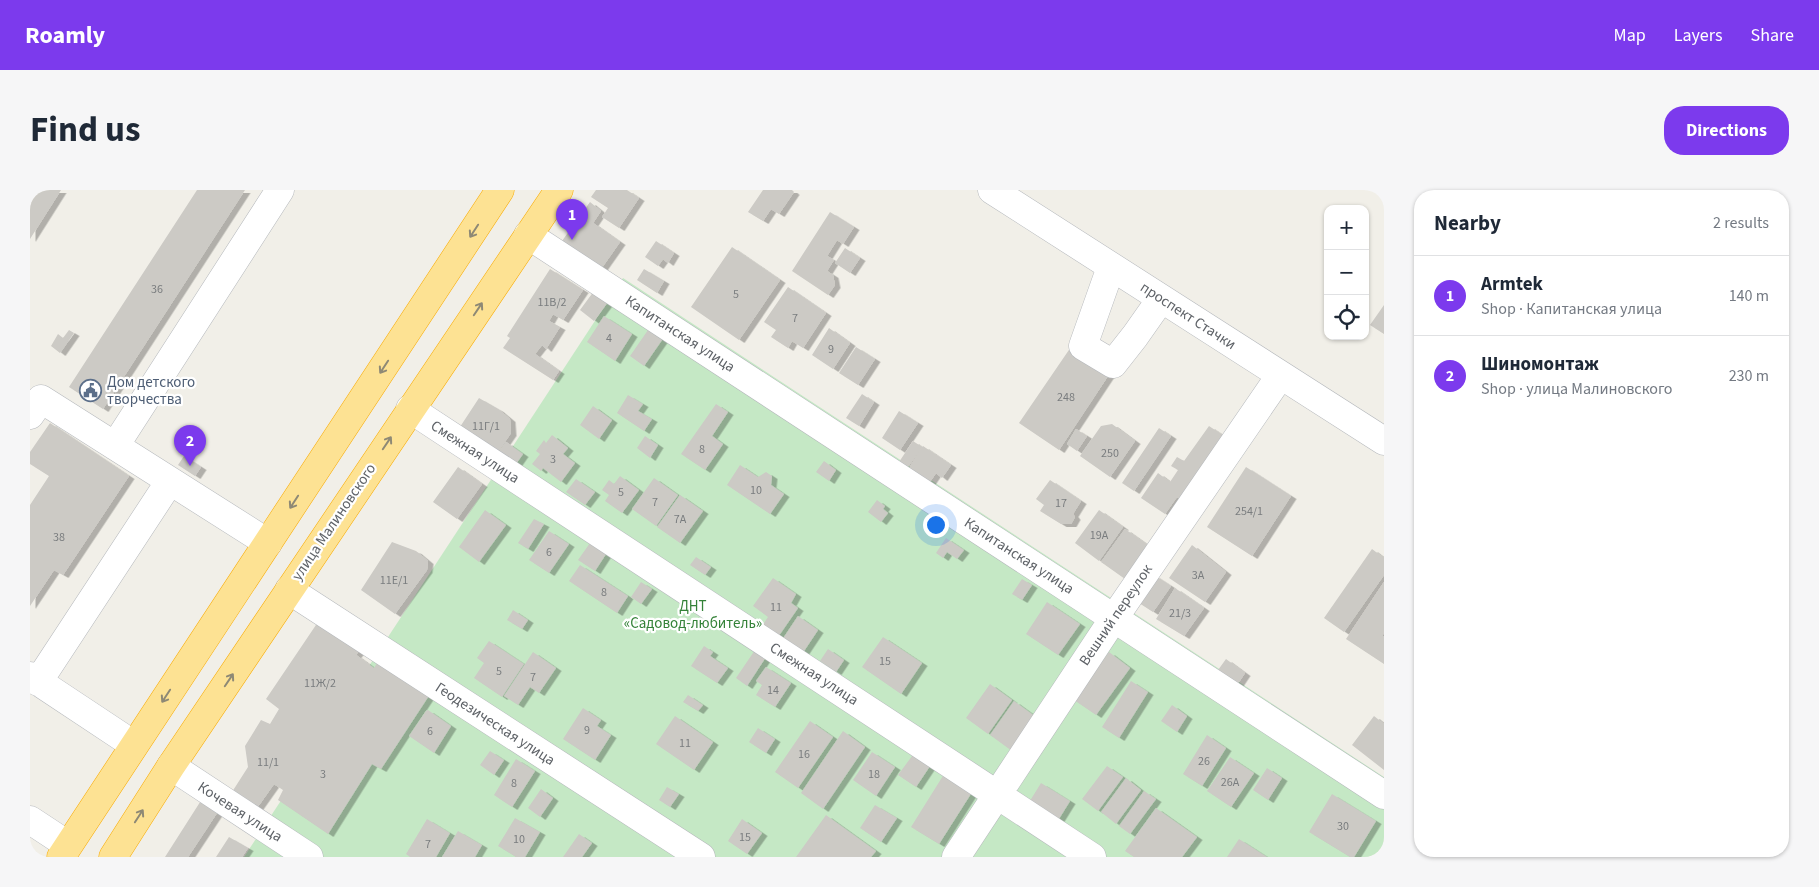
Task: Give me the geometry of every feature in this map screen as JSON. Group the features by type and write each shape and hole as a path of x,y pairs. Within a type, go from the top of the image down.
{"highway":[{"path":"64,851 500,190"},
{"name":"улица Малиновского","path":"113,857 171,766 559,190"}],"street":[{"path":"115,446 280,190"},
{"name":"проспект Стачки","path":"992,190 1384,442"},
{"name":"Капитанская улица","path":"528,235 1384,795"},
{"path":"1111,267 1083,346 1113,364 1162,299"},
{"name":"Вешний переулок","path":"956,857 1114,618 1280,376"},
{"path":"30,415 41,399 268,543"},
{"name":"Смежная улица","path":"410,409 1092,857"},
{"path":"134,745 34,679 170,481"},
{"name":"Геодезическая улица","path":"289,590 701,857"},
{"name":"Кочевая улица","path":"171,766 309,857"},
{"path":"30,820 64,851"}],"green space":[{"name":"ДНТ «Садовод-любитель»","path":"623,278 1384,777 1384,857 244,857"}],"building":[{"path":"30,190 61,190 30,239"},
{"path":"197,190 245,190 103,409 69,387"},
{"path":"596,190 627,190 639,198 619,228 602,217 608,208 591,197"},
{"path":"763,190 792,190 794,192 779,214 771,209 763,221 748,212"},
{"path":"590,202 601,211 593,223 620,242 601,269 562,241"},
{"path":"830,212 854,227 843,244 837,240 827,256 834,260 827,271 833,275 835,285 828,295 792,271"},
{"path":"656,241 674,253 668,263 663,259 658,266 645,257"},
{"path":"732,247 780,280 739,340 691,307"},
{"path":"845,248 860,258 850,273 835,263"},
{"path":"550,269 583,290 563,320 553,314 549,321 560,327 546,349 542,345 535,354 559,371 553,380 503,348 510,338 507,336"},
{"path":"644,269 664,281 657,293 637,280"},
{"path":"788,287 826,313 803,348 792,341 788,348 771,337 776,330 764,322"},
{"path":"594,291 608,302 594,321 580,310"},
{"path":"1384,305 1384,334 1370,325"},
{"path":"604,316 632,334 615,361 587,342"},
{"path":"829,328 850,343 833,369 812,355"},
{"path":"69,330 74,333 60,353 51,346 58,334 63,338"},
{"path":"648,330 662,340 644,366 630,356"},
{"path":"1073,344 1112,370 1059,450 1019,423"},
{"path":"856,347 875,359 858,385 839,373"},
{"path":"862,394 874,402 859,426 846,418"},
{"path":"628,395 643,404 638,411 652,419 644,431 617,413"},
{"path":"479,398 498,409 510,419 511,433 493,459 456,433"},
{"path":"716,404 728,412 712,436 723,444 705,470 681,454"},
{"path":"593,406 612,420 599,439 580,425"},
{"path":"899,411 918,423 900,450 882,438"},
{"path":"50,423 129,476 63,575 54,570 30,606 30,505 49,476 30,464 30,452"},
{"path":"1112,424 1135,441 1110,477 1080,456 1101,426"},
{"path":"1209,426 1224,436 1182,500 1177,497 1165,514 1141,498 1158,473 1170,482 1178,470 1171,466 1177,457 1184,461"},
{"path":"1159,428 1171,436 1134,491 1122,483"},
{"path":"1076,429 1087,436 1077,451 1067,444"},
{"path":"552,435 568,448 563,454 575,463 561,482 543,468 541,471 532,464 540,454 536,451 544,440 546,443"},
{"path":"645,436 658,445 650,458 637,448"},
{"path":"913,441 922,447 908,467 899,462"},
{"path":"506,442 523,454 511,471 494,459"},
{"path":"923,446 951,465 942,478 936,473 930,482 909,468"},
{"path":"184,456 201,467 195,476 178,465"},
{"path":"824,461 836,470 829,481 816,472"},
{"path":"740,465 758,477 766,472 772,476 771,485 784,494 770,514 727,485"},
{"path":"458,467 482,484 457,519 433,502"},
{"path":"1246,467 1291,496 1252,556 1207,527"},
{"path":"620,476 639,490 622,513 605,501 609,495 602,490 609,480 614,484"},
{"path":"654,478 678,495 656,526 632,509"},
{"path":"576,479 595,492 585,505 566,492"},
{"path":"1050,480 1081,501 1073,514 1075,517 1071,524 1061,524 1040,511 1044,505 1036,499"},
{"path":"680,495 703,511 680,543 657,527"},
{"path":"877,500 885,506 883,509 888,513 881,522 868,512"},
{"path":"485,510 506,525 479,562 459,547"},
{"path":"1099,510 1123,527 1099,561 1075,543"},
{"path":"534,519 544,524 528,549 518,543"},
{"path":"1125,529 1149,546 1125,579 1101,562"},
{"path":"549,531 569,544 549,573 529,560"},
{"path":"946,538 964,550 957,559 947,552 943,558 936,553"},
{"path":"392,542 416,551 428,561 427,570 395,614 361,590"},
{"path":"590,543 606,554 595,571 578,560"},
{"path":"1192,545 1226,572 1205,602 1169,578"},
{"path":"1372,549 1384,558 1384,575 1344,632 1324,618"},
{"path":"696,557 711,567 705,575 690,565"},
{"path":"580,565 628,596 617,613 569,581"},
{"path":"1154,575 1171,586 1153,612 1136,601"},
{"path":"773,578 796,594 791,603 798,608 778,637 762,626 768,617 753,606"},
{"path":"1022,579 1032,585 1022,600 1012,594"},
{"path":"641,582 652,589 641,604 631,597"},
{"path":"1384,582 1384,633 1382,636 1384,637 1384,664 1346,639"},
{"path":"1175,588 1204,608 1184,636 1156,619"},
{"path":"1047,602 1080,624 1058,655 1026,634"},
{"path":"513,610 528,620 522,629 507,620"},
{"path":"798,616 818,630 802,654 782,640"},
{"path":"320,619 361,648 356,655 374,668 381,657 432,691 381,769 372,764 328,834 278,800 283,790 274,784 257,808 232,792 248,767 245,746 261,720 270,724 279,709 266,699"},
{"path":"883,637 922,663 901,694 862,667"},
{"path":"489,641 524,664 502,697 474,678 484,663 477,658"},
{"path":"704,646 713,652 710,656 728,668 717,683 691,666"},
{"path":"828,649 844,660 836,672 820,661"},
{"path":"755,650 766,657 747,686 736,678"},
{"path":"533,652 556,668 539,693 530,687 518,705 504,696"},
{"path":"1109,652 1130,668 1096,715 1074,700"},
{"path":"1226,659 1245,673 1233,691 1213,677"},
{"path":"766,667 791,683 775,707 756,695 762,685 756,681"},
{"path":"1131,681 1148,692 1119,738 1102,727"},
{"path":"990,684 1012,700 988,734 966,718"},
{"path":"688,695 703,705 698,711 683,702"},
{"path":"1014,701 1036,717 1012,751 990,735"},
{"path":"1172,705 1187,716 1177,732 1161,721"},
{"path":"583,708 601,720 597,726 611,735 595,760 563,739"},
{"path":"428,710 451,726 434,753 409,736"},
{"path":"675,716 713,742 694,770 656,744"},
{"path":"1374,716 1384,724 1384,770 1352,745"},
{"path":"810,721 833,737 798,788 775,772"},
{"path":"758,728 775,739 766,753 749,742"},
{"path":"843,731 865,747 823,809 801,793"},
{"path":"1207,735 1226,748 1202,786 1183,774"},
{"path":"490,751 504,760 494,775 480,765"},
{"path":"872,752 895,767 876,796 853,780"},
{"path":"915,752 932,763 916,787 898,775"},
{"path":"1230,757 1254,773 1231,807 1207,791"},
{"path":"516,759 535,771 512,807 494,795"},
{"path":"1107,766 1123,777 1098,811 1082,799"},
{"path":"1267,768 1282,778 1268,800 1253,790"},
{"path":"946,771 974,789 939,844 911,827"},
{"path":"1126,778 1141,790 1116,824 1101,812"},
{"path":"1041,783 1070,801 1057,822 1028,804"},
{"path":"667,787 679,794 670,807 659,800"},
{"path":"541,789 553,798 540,817 528,808"},
{"path":"1144,791 1156,799 1130,834 1119,826"},
{"path":"1332,794 1376,821 1354,857 1350,857 1309,832"},
{"path":"202,799 219,810 188,857 165,857"},
{"path":"875,805 897,818 881,842 860,828"},
{"path":"1156,808 1197,837 1182,857 1134,857 1125,851"},
{"path":"826,815 876,851 871,857 796,857"},
{"path":"515,818 540,832 525,857 516,857 498,846"},
{"path":"427,819 450,833 436,857 410,857 406,854"},
{"path":"742,819 762,833 747,854 728,841"},
{"path":"458,831 482,845 475,857 442,857"},
{"path":"579,834 592,843 582,857 563,857"},
{"path":"229,837 248,848 242,857 216,857"},
{"path":"1239,839 1267,857 1227,857"}],"place":[{"name":"Armtek","path":"572,240"},
{"name":"Дом детского творчества","path":"91,391"},
{"name":"Шиномонтаж","path":"190,466"}]}
